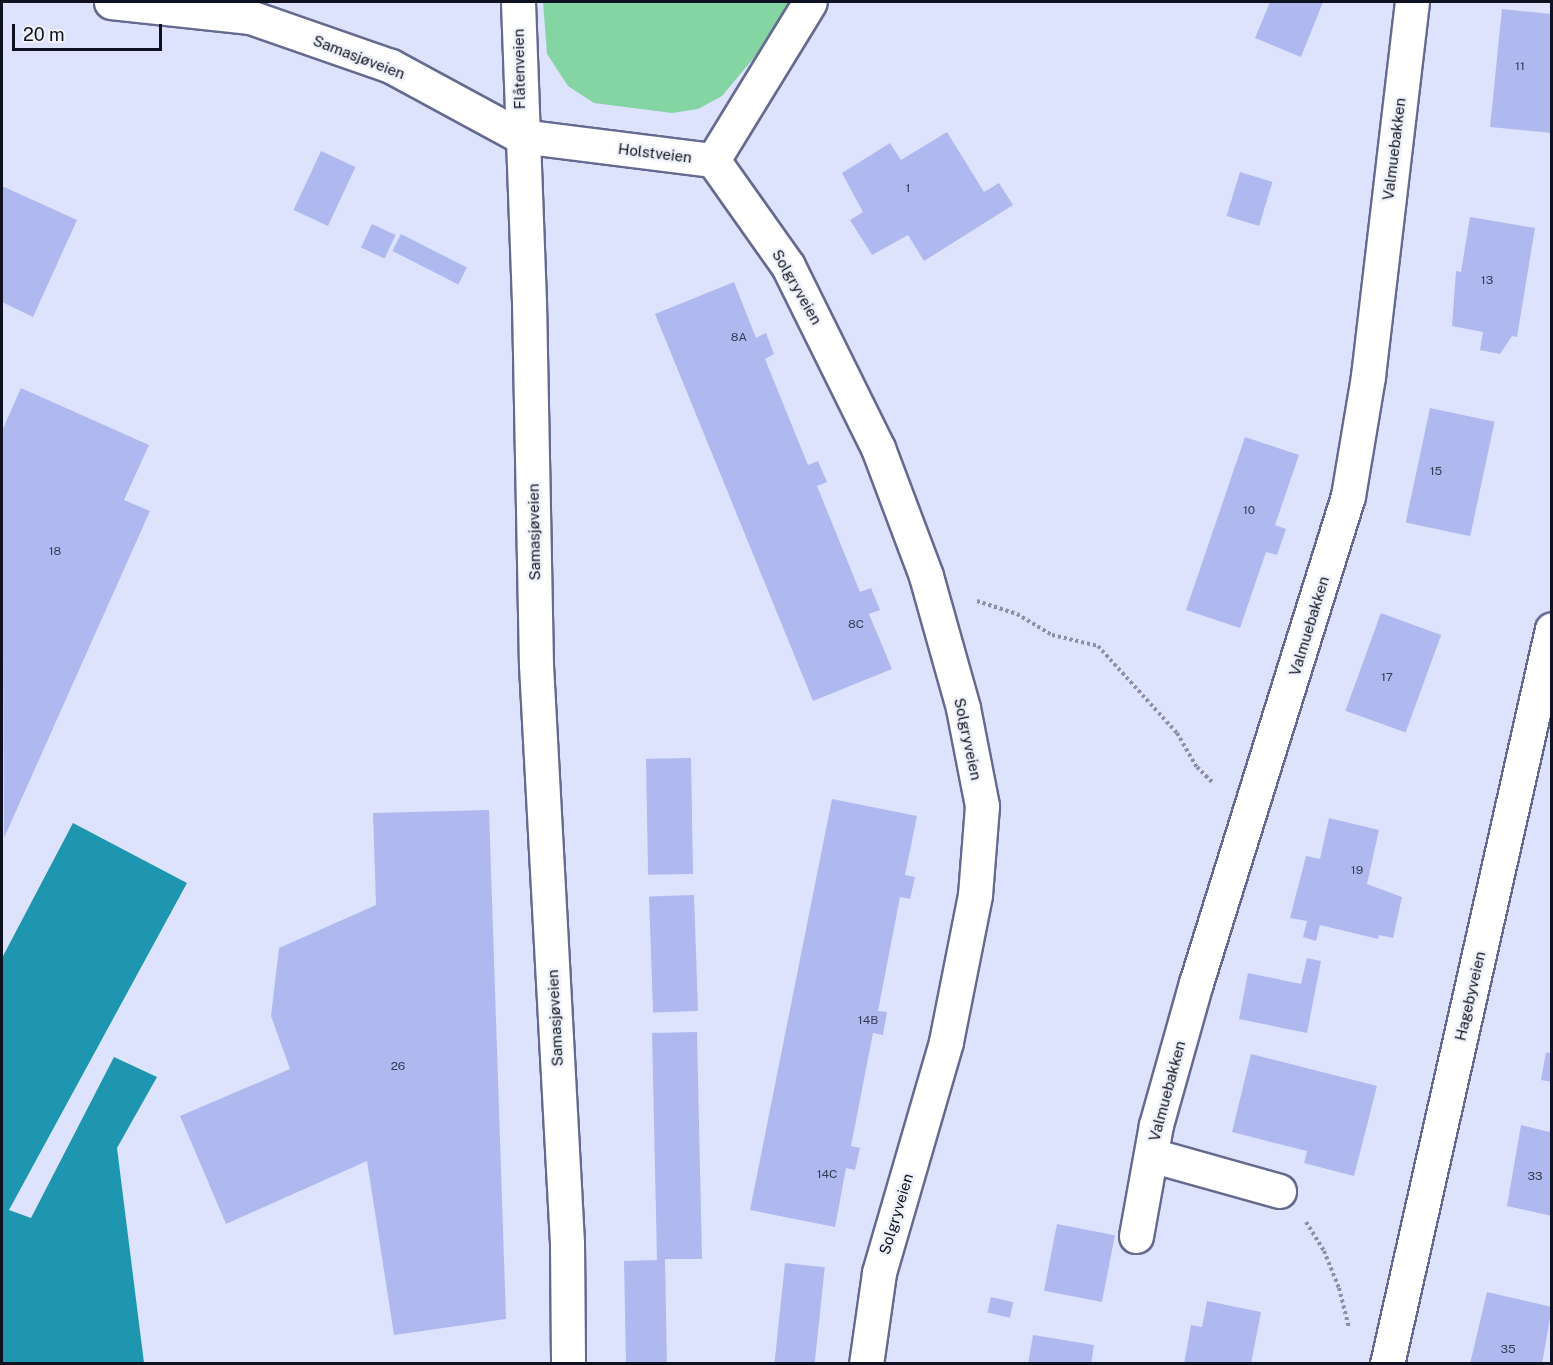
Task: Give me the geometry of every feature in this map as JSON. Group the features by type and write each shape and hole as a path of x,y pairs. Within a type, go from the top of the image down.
{"street":[{"name":"Samasjøveien","path":"111,2 250,16 391,66 520,136 529,301 536,665 567,1243 568,1364"},
{"name":"Flåtenveien","path":"518,2 520,136"},
{"name":"Holstveien","path":"520,136 713,160 810,2"},
{"name":"Valmuebakken","path":"1136,1236 1151,1155 1196,983 1348,496 1368,376 1412,2"},
{"name":"Solgryveien","path":"713,160 788,266 878,448 934,606 963,708 982,806 975,895 946,1042 879,1272 866,1364"},
{"name":"Hagebyveien","path":"1387,1364 1551,629"},
{"path":"1151,1155 1279,1191"}],"path":[{"path":"934,606 979,600 1017,614 1052,635 1098,646 1177,733 1197,767 1211,782 1254,800"},
{"path":"1279,1191 1303,1217 1324,1251 1340,1288 1351,1336"}],"green space":[{"path":"543,2 789,2 767,42 722,96 698,109 672,113 594,103 568,86 547,54"}],"water":[{"path":"73,823 187,883 9,1210 31,1218 114,1057 157,1077 117,1148 144,1363 2,1363 2,958"}],"building":[{"path":"1270,2 1323,2 1301,57 1255,38"},
{"path":"1502,9 1552,14 1552,133 1490,127"},
{"path":"947,132 984,192 999,183 1013,205 924,261 908,235 872,255 850,220 863,212 842,173 890,143 901,160"},
{"path":"321,151 355,167 328,226 294,210"},
{"path":"1240,172 1273,182 1259,226 1227,216"},
{"path":"2,186 77,220 33,317 2,302"},
{"path":"1470,217 1535,228 1517,337 1512,336 1500,354 1480,350 1483,332 1452,326 1456,271 1461,272"},
{"path":"372,224 396,235 385,259 361,248"},
{"path":"401,234 467,268 458,285 392,251"},
{"path":"734,282 756,338 766,333 774,354 765,359 808,465 818,461 827,482 817,486 860,592 871,588 880,610 869,614 892,669 813,701 655,314"},
{"path":"21,388 149,445 124,500 150,511 4,838 2,431"},
{"path":"1430,408 1495,422 1470,536 1406,522"},
{"path":"1245,437 1299,455 1275,525 1286,529 1277,555 1266,552 1240,628 1186,610"},
{"path":"1381,613 1441,635 1406,733 1345,711"},
{"path":"691,758 693,874 648,875 646,759"},
{"path":"832,799 917,816 905,875 915,877 910,899 900,897 878,1011 887,1012 883,1035 873,1033 851,1146 860,1148 855,1170 846,1168 835,1227 750,1210"},
{"path":"489,810 506,1319 394,1335 367,1161 226,1224 180,1116 290,1069 271,1016 279,948 376,905 373,813"},
{"path":"1329,818 1379,830 1367,884 1402,897 1393,938 1379,935 1378,939 1320,925 1316,941 1303,937 1307,921 1290,918 1306,856 1320,859"},
{"path":"694,895 698,1011 653,1012 649,897"},
{"path":"1307,958 1321,961 1307,1033 1239,1019 1248,973 1301,984"},
{"path":"697,1032 702,1259 665,1259 667,1364 626,1364 624,1261 657,1260 652,1033"},
{"path":"1546,1052 1552,1054 1552,1082 1541,1080"},
{"path":"1251,1054 1377,1086 1354,1176 1304,1163 1307,1151 1232,1132"},
{"path":"1521,1125 1549,1132 1552,1125 1552,1216 1507,1206"},
{"path":"1057,1224 1115,1235 1102,1302 1044,1291"},
{"path":"785,1263 825,1267 815,1364 774,1363"},
{"path":"1487,1292 1552,1307 1542,1364 1470,1364"},
{"path":"991,1297 1013,1302 1010,1318 987,1313"},
{"path":"1207,1301 1261,1312 1251,1364 1184,1364 1191,1325 1202,1327"},
{"path":"1033,1335 1094,1345 1091,1364 1028,1364"}]}
